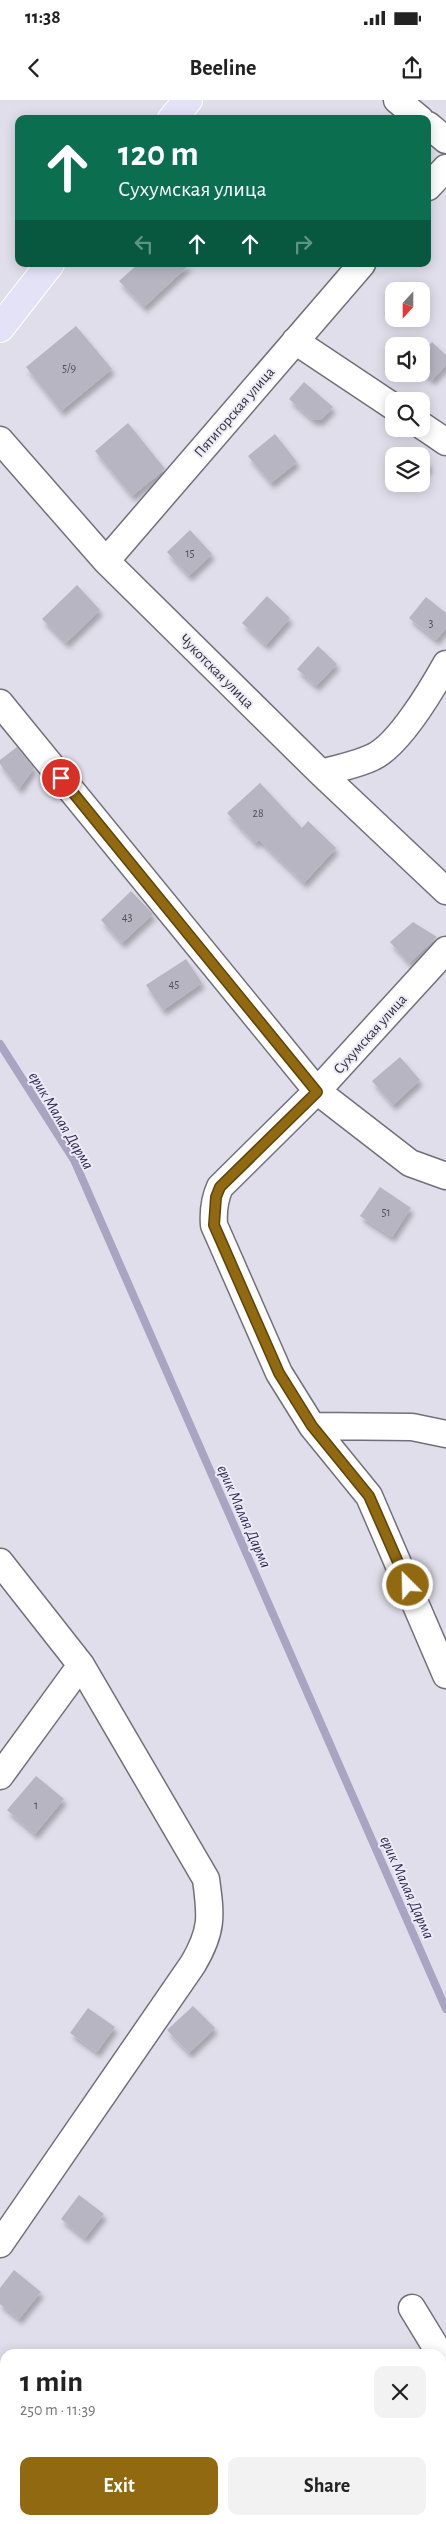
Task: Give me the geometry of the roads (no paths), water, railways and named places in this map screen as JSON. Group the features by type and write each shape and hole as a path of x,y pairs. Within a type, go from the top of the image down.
{"main road":[{"path":"175,115 188,100"},
{"path":"0,328 48,267"}],"street":[{"path":"397,100 415,115"},
{"path":"431,128 446,140"},
{"path":"431,185 446,168"},
{"name":"Пятигорская улица","path":"106,561 359,267"},
{"path":"295,341 385,401"},
{"path":"430,431 446,442"},
{"name":"Чукотская улица","path":"0,440 106,561 321,773 446,891"},
{"path":"321,773 357,763 385,750 435,684 446,664"},
{"path":"0,703 317,1092 410,1163 446,1176"},
{"name":"Сухумская улица","path":"446,950 317,1092 220,1187 216,1197 214,1225 279,1373 312,1426 369,1496 446,1674"},
{"path":"312,1426 412,1427 446,1434"},
{"path":"0,1562 81,1666 206,1879 210,1908 209,1930 193,1964 0,2244"},
{"path":"0,1776 81,1666"},
{"path":"412,2308 436,2349"}],"waterway":[{"name":"ерик Малая Дарма","path":"0,1044 74,1160 446,2009"}]}
